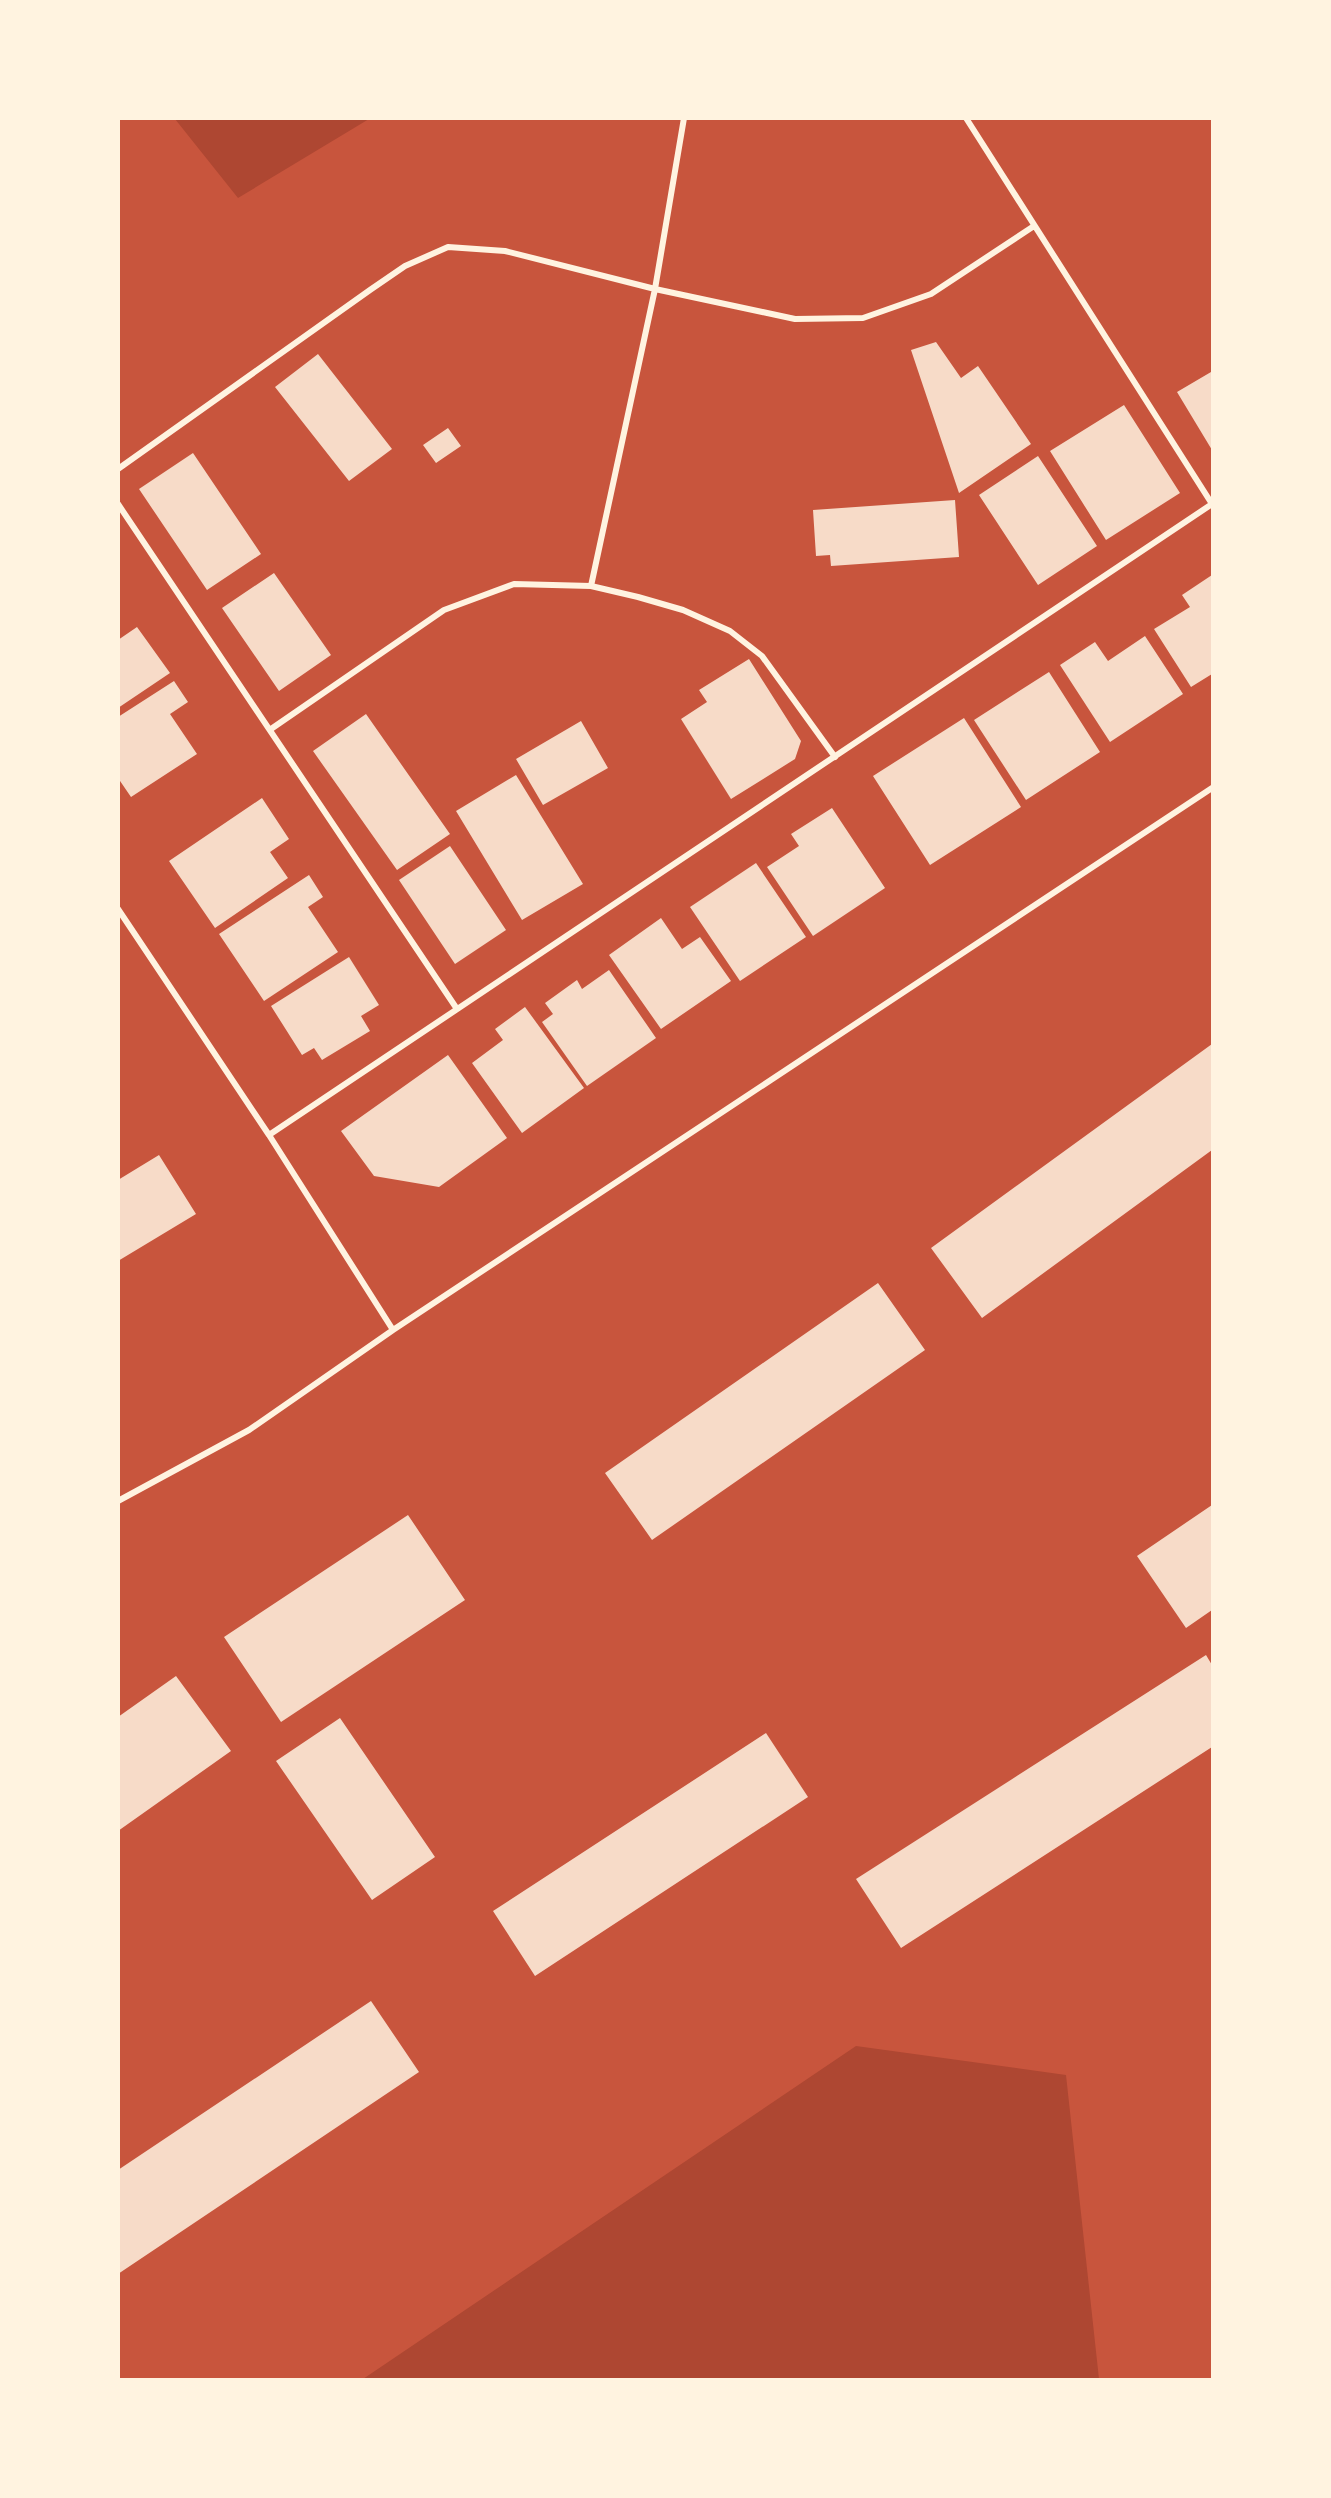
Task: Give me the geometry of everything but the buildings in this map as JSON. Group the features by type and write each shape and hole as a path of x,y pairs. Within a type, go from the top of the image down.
{"street":[{"path":"591,586 655,289 684,118"},
{"path":"269,1135 1212,504 966,118"},
{"path":"118,470 387,278 405,266 448,247 505,251 655,289 795,319 863,318 931,294 1034,226"},
{"path":"118,504 271,729 457,1010"},
{"path":"271,729 444,610 514,584 591,586 683,610 730,631 762,656 836,757"},
{"path":"118,1501 249,1430 393,1329 1212,788"},
{"path":"118,909 269,1135 393,1329"}],"shaded area":[{"path":"175,119 369,119 238,198"},
{"path":"856,2046 1066,2075 1099,2379 363,2379"}]}
